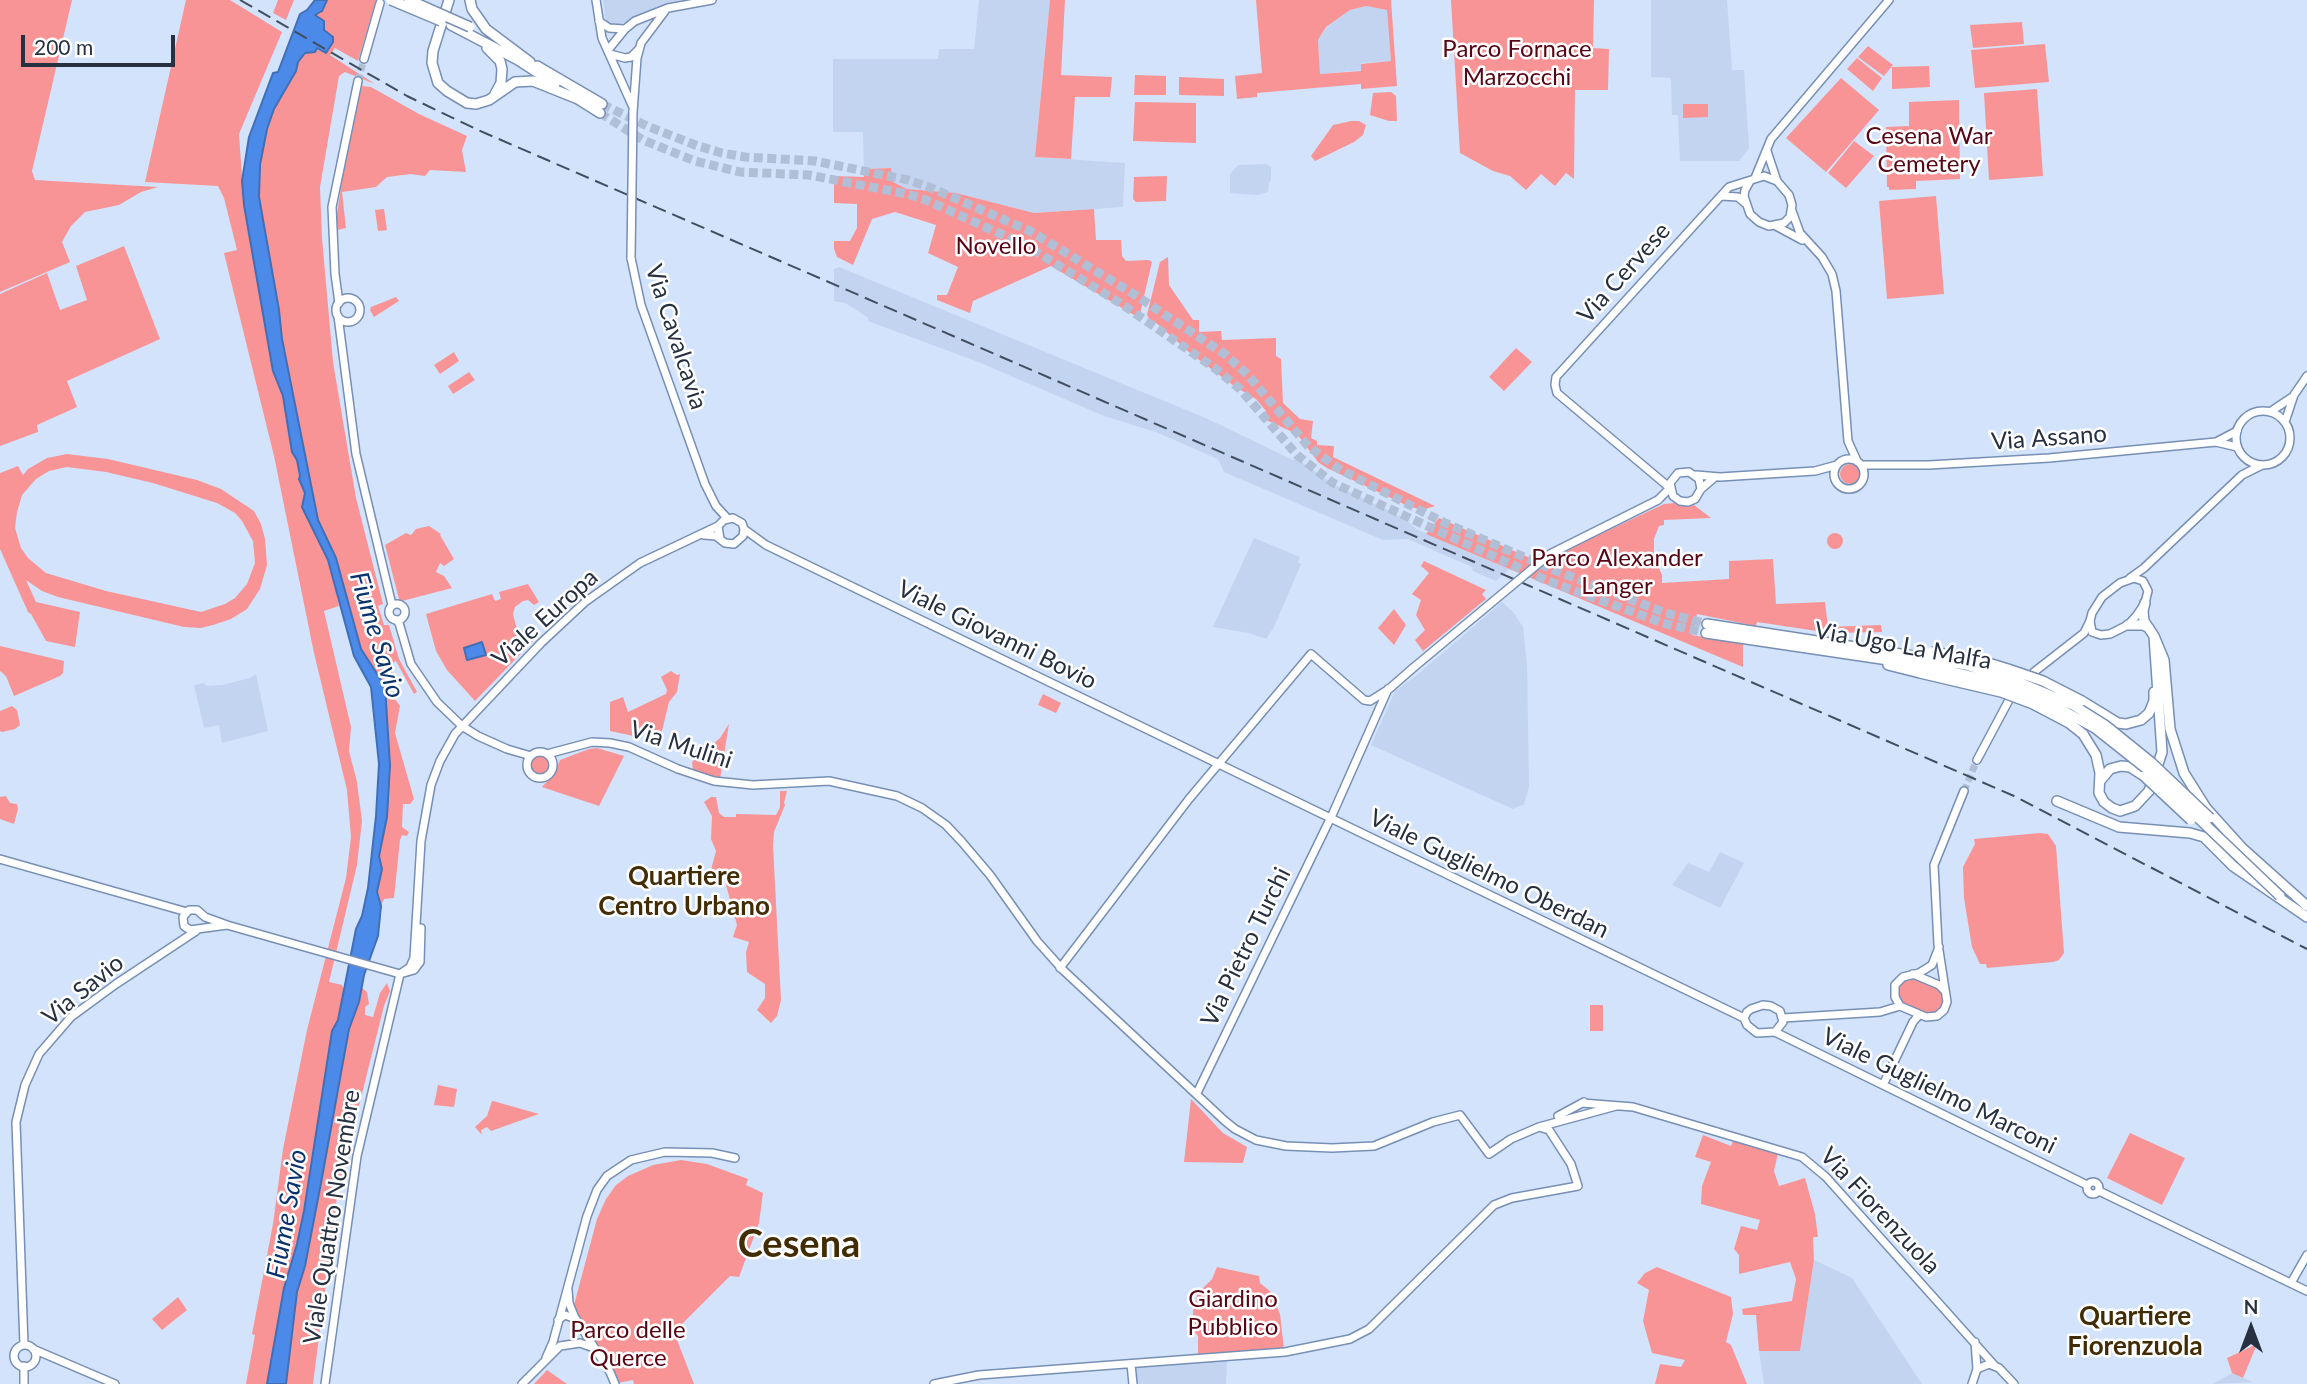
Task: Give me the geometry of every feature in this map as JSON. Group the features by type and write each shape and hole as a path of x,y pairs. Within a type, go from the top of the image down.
{"highway":[{"path":"391,0 451,25 518,60 578,99"},
{"path":"409,0 470,27 532,63"},
{"path":"449,0 433,51 432,63 438,83 456,99 467,103 483,102 515,82 533,81 601,109 486,29 472,9 470,0"},
{"path":"451,25 487,48 500,61 502,76 495,95"},
{"path":"2145,603 2143,616 2164,660 2170,729 2184,773 2206,808 2243,849"},
{"path":"1829,651 2001,692 2033,704 2069,723 2083,734 2096,755 2099,793 2104,802 2120,811 2135,806 2149,791 2161,760 2162,746 2152,632 2143,625 2128,625"},
{"name":"Via Ugo La Malfa","path":"1706,628 1792,641 1862,647 1966,665 2030,686 2073,705 2105,725 2152,763 2307,906"},
{"name":"Via Ugo La Malfa","path":"1792,641 1829,651 1962,673 2036,696 2067,711 2095,728 2148,770 2254,873 2307,917"},
{"path":"1862,647 1972,658 2043,681 2118,723 2126,724 2141,720 2149,713 2154,701 2156,659"},
{"path":"2099,783 2107,772 2121,766 2130,767 2144,776 2254,873"},
{"path":"2057,801 2111,825 2204,837 2233,866 2280,896"}],"main road":[{"path":"596,0 599,21 609,52 633,109"},
{"path":"609,52 625,29 635,21 668,8 712,0"},
{"path":"1745,204 1745,190 1771,139 1889,0"},
{"path":"364,60 380,3"},
{"name":"Via Cavalcavia","path":"668,8 650,29 639,49 633,109 631,258 641,305 705,484 716,506 727,518"},
{"path":"599,21 610,29 625,29"},
{"path":"609,52 625,58 631,57 639,49"},
{"path":"358,81 332,207 339,303 336,310 356,454 373,530 394,603 389,613 399,620 416,674 437,702 462,726 529,760 532,774 540,777 550,773 552,763 563,749"},
{"path":"1767,151 1777,181 1789,195 1800,233 1822,257 1832,274 1848,441 1864,473 1863,481"},
{"path":"1752,179 1764,176 1777,181"},
{"name":"Via Cervese","path":"1652,474 1557,393 1556,377 1721,196 1734,185 1752,179"},
{"path":"1721,196 1738,197 1759,222 1775,226 1808,243"},
{"path":"1775,226 1784,223 1792,210"},
{"path":"336,283 348,298 356,300 360,311 357,318 341,328 339,337"},
{"path":"339,303 348,298"},
{"path":"338,316 347,322"},
{"path":"2270,412 2294,395 2307,376"},
{"path":"2285,422 2294,395"},
{"path":"2034,672 2084,632 2102,597 2152,560 2242,475 2277,461 2287,451 2290,436 2285,422 2270,412 2258,411 2247,416 2237,431 2237,447 2243,457 2262,465"},
{"name":"Via Assano","path":"2216,442 2237,431"},
{"path":"1837,483 1834,474 1848,441"},
{"name":"Via Assano","path":"1859,463 1884,466 2049,458 2216,442 2237,447"},
{"path":"2242,475 2243,457"},
{"path":"1652,474 1675,475 1685,471 1715,477 1815,471 1849,459 1859,463"},
{"path":"1815,471 1844,488 1852,489 1884,466"},
{"path":"1652,474 1670,488 1677,499"},
{"path":"1060,968 1218,764 1311,654 1364,700 1370,701 1389,689 1550,554 1658,500 1670,488 1675,475"},
{"path":"1696,475 1701,489"},
{"path":"1658,500 1691,501 1715,477"},
{"name":"Via Cavalcavia","path":"716,506 719,526"},
{"path":"702,535 712,535 729,544 741,540 744,529 739,520 727,518 719,526 720,539"},
{"name":"Viale Europa","path":"420,882 421,841 431,785 448,745 462,726 541,643 585,603 633,567 719,526"},
{"name":"Viale Giovanni Bovio","path":"744,529 759,542 1218,764"},
{"name":"Viale Giovanni Bovio","path":"741,540 759,542"},
{"path":"2077,638 2110,634 2128,625 2145,603 2146,571 2152,560"},
{"path":"2128,579 2138,579 2146,584"},
{"path":"394,603 404,608 405,614 399,620"},
{"path":"2090,621 2092,632 2097,635"},
{"name":"Via Pietro Turchi","path":"1197,1093 1331,818 1389,689"},
{"path":"1977,760 2009,700"},
{"name":"Via Mulini","path":"547,754 592,742 629,747 714,781 753,785 829,781 897,796 922,808 946,825 990,876 1012,909 1060,968 1235,1129 1256,1140 1332,1148 1374,1146 1433,1122 1460,1115 1489,1154 1511,1139 1539,1127"},
{"path":"529,760 540,752 547,754 552,763"},
{"name":"Viale Guglielmo Oberdan","path":"1218,764 1744,1018"},
{"path":"1939,947 1932,965 1919,973 1903,977 1895,985 1895,997 1900,1006 1919,1015 1930,1017 1941,1012 1947,1002 1939,947 1934,865 1964,791"},
{"path":"0,859 176,910 197,910 205,917 227,925 400,974"},
{"name":"Viale Quattro Novembre","path":"325,1384 359,1145 400,974 410,967 414,958 420,882"},
{"path":"176,910 185,925 199,930 227,925"},
{"path":"182,940 187,912"},
{"path":"199,930 205,917"},
{"name":"Via Savio","path":"31,1349 23,1336 16,1122 25,1085 39,1054 71,1017 199,930"},
{"path":"1913,974 1939,985 1945,991"},
{"path":"1763,1006 1776,1008 1783,1018 1781,1026 1775,1032 1757,1033 1746,1025 1744,1018 1751,1009 1763,1006"},
{"path":"1783,1018 1880,1012 1900,1006"},
{"path":"1883,1085 1913,1022 1919,1015"},
{"name":"Viale Guglielmo Marconi","path":"1775,1032 2087,1185 2095,1182 2099,1191 2291,1283"},
{"path":"1586,1113 1588,1103"},
{"path":"1539,1127 1588,1103"},
{"name":"Via Fiorenzuola","path":"1588,1103 1633,1107 1802,1157 1826,1177 2014,1384"},
{"name":"Via Fiorenzuola","path":"1539,1127 1616,1106"},
{"path":"1553,1136 1556,1121"},
{"path":"934,1384 979,1375 1285,1352 1350,1339 1369,1329 1494,1205 1512,1198 1578,1186 1574,1169 1553,1136 1548,1129 1539,1127"},
{"path":"546,1357 597,1190 607,1177 632,1160 665,1152 712,1153 735,1158"},
{"path":"2305,1258 2291,1283 2307,1290"},
{"path":"568,1283 569,1303 576,1319 611,1373 614,1384"},
{"path":"558,1320 567,1315 576,1319"},
{"path":"1972,1384 1977,1369 1975,1342"},
{"path":"522,1384 546,1357 560,1346 568,1343 586,1344 597,1351"},
{"path":"24,1366 16,1362 14,1356 17,1348 31,1349 115,1384"},
{"path":"24,1366 33,1362 31,1349"},
{"path":"1131,1364 1133,1384"},
{"path":"1977,1369 1984,1365 1995,1366"},
{"path":"24,1366 24,1384"}],"shaded area":[{"path":"603,0 694,0 657,7 617,26 606,22"},
{"path":"979,0 1050,0 1035,157 1125,163 1123,207 1034,213 956,193 907,189 893,182 891,168 864,169 863,132 833,132 833,59 938,59 939,49 974,49"},
{"path":"1651,0 1727,0 1732,70 1744,70 1749,148 1739,161 1680,161 1678,115 1672,115 1671,78 1651,77"},
{"path":"1366,6 1387,10 1391,61 1361,63 1361,70 1320,74 1318,40 1327,27 1350,10"},
{"path":"1265,164 1271,167 1268,192 1258,195 1230,193 1230,174 1238,165"},
{"path":"839,267 1208,419 1293,460 1296,458 1333,484 1404,518 1416,529 1509,569 1496,581 1473,571 1472,567 1408,539 1383,540 1224,472 1218,459 1156,432 1104,416 981,363 868,321 868,318 845,303 834,301 834,269"},
{"path":"1254,538 1300,557 1298,562 1301,564 1274,627 1266,639 1213,627"},
{"path":"1502,602 1523,627 1527,666 1529,787 1524,804 1513,809 1371,745 1395,691"},
{"path":"256,674 268,731 222,743 219,725 204,728 194,685 223,685"},
{"path":"1720,852 1744,863 1720,908 1672,885 1688,863 1709,872"},
{"path":"1814,1260 1852,1278 1922,1384 1764,1384 1759,1351 1800,1351"},
{"path":"1227,1360 1226,1384 1138,1384 1135,1365"},
{"path":"2232,1373 2243,1378 2253,1382 2213,1384"}],"green space":[{"path":"0,0 72,0 32,171 35,180 158,187 141,192 119,205 85,212 71,226 62,242 70,262 0,292"},
{"path":"186,0 230,0 282,32 239,134 244,205 273,371 283,396 292,452 297,459 300,484 305,494 302,507 328,560 339,606 324,611 351,727 349,751 357,782 362,821 357,865 329,982 342,985 344,990 338,1021 332,1031 304,1211 284,1288 267,1384 246,1384 255,1335 252,1334 273,1224 283,1149 307,1030 346,878 351,837 347,790 314,653 274,456 224,253 237,250 224,198 218,186 145,182"},
{"path":"278,0 294,0 286,20 273,13"},
{"path":"327,0 376,0 358,61 335,48 330,55 375,84 345,72 339,76 320,187 333,362 356,498 383,604 378,606 384,625 389,625 399,659 417,692 414,694 396,661 391,664 393,677 389,682 389,690 400,706 395,733 414,799 410,804 403,804 402,827 409,832 407,836 402,835 400,840 394,898 384,899 381,906 377,892 382,869 379,857 387,817 390,765 385,686 361,649 336,558 318,520 282,339 259,197 260,165 274,109 295,71 297,62 305,53 315,52 317,48 326,53 333,37 324,30 324,21 315,15 322,11"},
{"path":"1050,0 1065,0 1061,75 1112,77 1110,97 1075,97 1071,159 1035,157"},
{"path":"1256,0 1391,0 1397,86 1361,89 1361,84 1257,93 1257,97 1237,99 1235,76 1262,73","holes":["1366,6 1387,10 1391,61 1361,64 1361,71 1320,74 1318,40 1326,27 1350,10"]},
{"name":"Parco Fornace Marzocchi","path":"1451,0 1594,0 1593,48 1609,49 1608,90 1575,90 1574,179 1566,173 1555,186 1541,174 1526,190 1510,176 1493,171 1460,153"},
{"path":"2022,22 2024,44 1973,48 1970,25"},
{"path":"2045,44 2049,82 1975,88 1971,50"},
{"path":"1868,46 1893,65 1884,76 1858,57"},
{"path":"1857,58 1882,78 1873,91 1847,69"},
{"path":"1929,66 1930,87 1892,89 1892,67"},
{"path":"1135,75 1166,76 1166,95 1134,95"},
{"path":"1179,77 1224,79 1224,96 1179,95"},
{"path":"1841,78 1879,110 1826,172 1786,138"},
{"path":"362,86 371,87 419,114 467,136 462,150 466,172 430,170 425,176 411,174 387,177 376,187 342,192 346,228 337,230 347,148"},
{"path":"2037,89 2043,176 1989,180 1984,93"},
{"path":"1391,92 1396,96 1397,121 1370,115 1373,93"},
{"name":"Cesena War Cemetery","path":"1959,100 1960,179 1916,181 1916,189 1889,190 1886,127 1909,126 1909,102"},
{"path":"1135,102 1196,103 1196,143 1133,141"},
{"path":"1683,104 1708,104 1708,117 1683,118"},
{"path":"1351,121 1366,125 1363,135 1315,161 1311,156 1333,125"},
{"path":"1854,141 1874,156 1846,188 1828,173"},
{"name":"Novello","path":"891,168 893,182 907,189 956,193 1034,213 1094,209 1096,240 1121,240 1122,256 1126,261 1152,262 1139,318 1051,266 973,301 970,313 937,300 937,295 947,295 958,267 928,253 936,225 895,212 872,219 853,265 837,257 834,241 850,241 857,228 857,204 834,203 834,176 864,177 864,169"},
{"path":"1167,176 1166,201 1136,202 1133,199 1134,177"},
{"path":"1936,196 1944,294 1887,299 1879,201"},
{"path":"384,209 387,230 378,231 375,210"},
{"path":"124,246 160,339 67,381 77,407 37,425 38,432 0,446 0,294 47,273 60,310 87,300 76,266"},
{"path":"1168,257 1169,285 1193,320 1199,320 1199,332 1221,331 1222,340 1276,338 1276,356 1281,359 1283,403 1300,419 1313,421 1311,438 1317,441 1317,445 1334,446 1333,457 1435,506 1422,510 1408,506 1327,468 1318,462 1297,434 1264,419 1266,411 1256,399 1190,353 1154,321 1151,323 1147,315 1160,262"},
{"path":"396,297 399,301 374,317 371,307"},
{"path":"1516,348 1532,362 1504,391 1489,377"},
{"path":"454,352 459,361 440,374 434,365"},
{"path":"469,372 475,380 453,394 448,386"},
{"path":"67,454 108,459 197,480 221,489 254,511 265,539 267,565 260,589 247,609 231,619 213,625 201,628 184,627 58,597 42,591 26,580 36,602 80,612 75,647 46,641 28,612 0,549 0,473 18,466 23,475 47,458","holes":["67,467 106,472 217,503 235,513 253,541 255,563 247,584 235,598 201,612 106,591 46,573 28,558 21,548 15,528 22,495 36,479 49,471"]},
{"path":"1850,464 1857,467 1860,474 1857,481 1850,484 1843,481 1840,474 1843,467"},
{"name":"Parco Alexander Langer","path":"1664,504 1694,505 1711,518 1664,520 1664,525 1659,526 1654,539 1654,557 1662,575 1662,583 1729,579 1729,561 1773,559 1776,604 1825,602 1828,627 1881,625 1882,632 1830,633 1757,622 1756,626 1697,614 1692,635 1743,644 1743,667 1426,534 1439,518 1546,565 1575,546"},
{"path":"429,526 441,534 454,559 444,566 440,563 436,572 444,576 452,588 402,601 399,599 385,545 406,533 411,535 416,529"},
{"path":"1832,533 1838,533 1843,541 1841,547 1832,549 1827,544 1827,538"},
{"path":"1424,561 1486,590 1482,594 1486,599 1423,651 1415,640 1425,630 1416,615 1421,600 1412,594 1429,573 1421,566"},
{"path":"528,584 539,602 534,605 528,600 523,601 515,607 513,614 516,626 534,640 475,701 447,670 436,651 426,614 492,594 495,601 501,599 499,592"},
{"path":"1394,609 1406,625 1394,645 1378,628"},
{"path":"0,646 64,661 63,673 14,696 6,676 0,671"},
{"path":"671,671 680,674 677,692 669,702 660,739 641,731 638,737 610,731 610,702 623,697 628,712 666,694 661,677"},
{"path":"1043,694 1061,703 1056,713 1038,705"},
{"path":"12,706 17,710 20,725 2,732 0,711"},
{"path":"729,724 720,779 693,770 692,762 720,738"},
{"path":"597,748 624,756 599,806 542,787 555,773 560,760"},
{"path":"540,756 546,759 549,765 546,771 540,774 534,771 531,765 534,759"},
{"path":"780,791 787,791 785,805 774,832 773,845 781,1000 777,1016 771,1023 757,1010 765,998 765,984 747,972 746,952 749,942 733,937 737,925 726,885 728,875 711,870 716,851 711,839 712,816 704,802 716,797 719,813 724,817 736,817 736,814 776,815 780,807"},
{"path":"6,796 10,803 17,804 14,824 0,819 0,797"},
{"path":"2048,834 2056,846 2064,953 2059,960 2053,962 1987,968 1986,964 1980,964 1972,947 1964,898 1963,867 1975,844 1974,839"},
{"path":"1914,977 1941,989 1944,998 1942,1006 1935,1013 1924,1014 1902,1003 1898,996 1898,987 1905,979"},
{"path":"387,983 390,991 338,1189 313,1384 286,1384 297,1292 305,1266 349,1029 362,988 367,992 369,1004 365,1007 365,1015 373,1017 380,993"},
{"path":"1590,1005 1603,1005 1603,1031 1590,1031"},
{"path":"438,1085 457,1089 454,1107 434,1105"},
{"path":"1191,1099 1223,1133 1247,1147 1243,1163 1184,1162"},
{"path":"492,1101 539,1114 491,1131 487,1127 481,1130 482,1135 475,1127 487,1116"},
{"path":"2130,1133 2185,1158 2162,1205 2107,1178"},
{"path":"1703,1135 1731,1146 1733,1141 1778,1153 1774,1171 1779,1186 1805,1178 1818,1237 1813,1237 1814,1260 1800,1351 1759,1351 1756,1315 1743,1315 1742,1309 1792,1301 1796,1279 1790,1262 1739,1274 1739,1255 1734,1249 1741,1226 1757,1230 1760,1220 1701,1204 1702,1186 1711,1162 1695,1157"},
{"name":"Parco delle Querce","path":"681,1160 707,1164 748,1179 746,1185 763,1193 759,1223 739,1277 730,1276 674,1332 694,1384 634,1384 633,1380 618,1383 574,1305 597,1219 616,1185 628,1176 653,1165"},
{"name":"Giardino Pubblico","path":"1217,1267 1259,1276 1260,1283 1271,1292 1280,1314 1284,1349 1198,1356 1198,1336 1193,1330 1193,1311 1199,1288 1203,1288 1212,1279"},
{"path":"1657,1267 1731,1297 1733,1314 1726,1342 1731,1345 1747,1384 1655,1384 1660,1364 1681,1367 1685,1360 1652,1353 1643,1321 1649,1290 1637,1283 1645,1273"},
{"path":"178,1297 187,1310 162,1330 152,1319"},
{"path":"2257,1344 2243,1378 2232,1373 2227,1358"},
{"path":"547,1370 567,1384 534,1384"}],"water":[{"path":"315,0 327,0 322,11 315,15 324,21 324,30 333,37 333,42 326,53 317,48 315,52 305,53 274,109 260,165 259,197 282,339 318,520 336,558 361,649 385,686 390,765 387,817 379,856 382,869 377,892 381,906 378,936 349,1029 305,1266 297,1292 286,1384 267,1384 284,1288 304,1211 332,1031 338,1020 356,929 362,916 368,888 379,764 371,687 354,656 328,560 302,507 305,493 299,479 297,460 292,452 283,396 273,371 244,205 242,181 249,137 273,73 278,72 300,14"},
{"path":"482,642 486,655 467,660 464,648"}],"tunnel":[{"path":"358,81 364,59"},
{"path":"602,104 647,126 722,153 815,161 908,180 1030,231 1132,293 1226,355 1248,375 1308,446 1339,469 1445,523 1554,570 1666,613 1707,624"},
{"path":"600,113 643,140 695,161 740,172 809,175 907,194 1025,245 1120,303 1216,369 1240,389 1297,455 1333,483 1548,581 1663,623 1706,633"},
{"path":"1964,791 1977,760"}],"railway":[{"path":"240,0 407,96 478,130 2014,796 2307,949"}],"district":[{"name":"Quartiere Centro Urbano","path":"684,892"},
{"name":"Cesena","path":"799,1245"},
{"name":"Quartiere Fiorenzuola","path":"2135,1332"}],"water label":[{"name":"Fiume Savio","path":"377,635"},
{"name":"Fiume Savio","path":"287,1214"}]}
